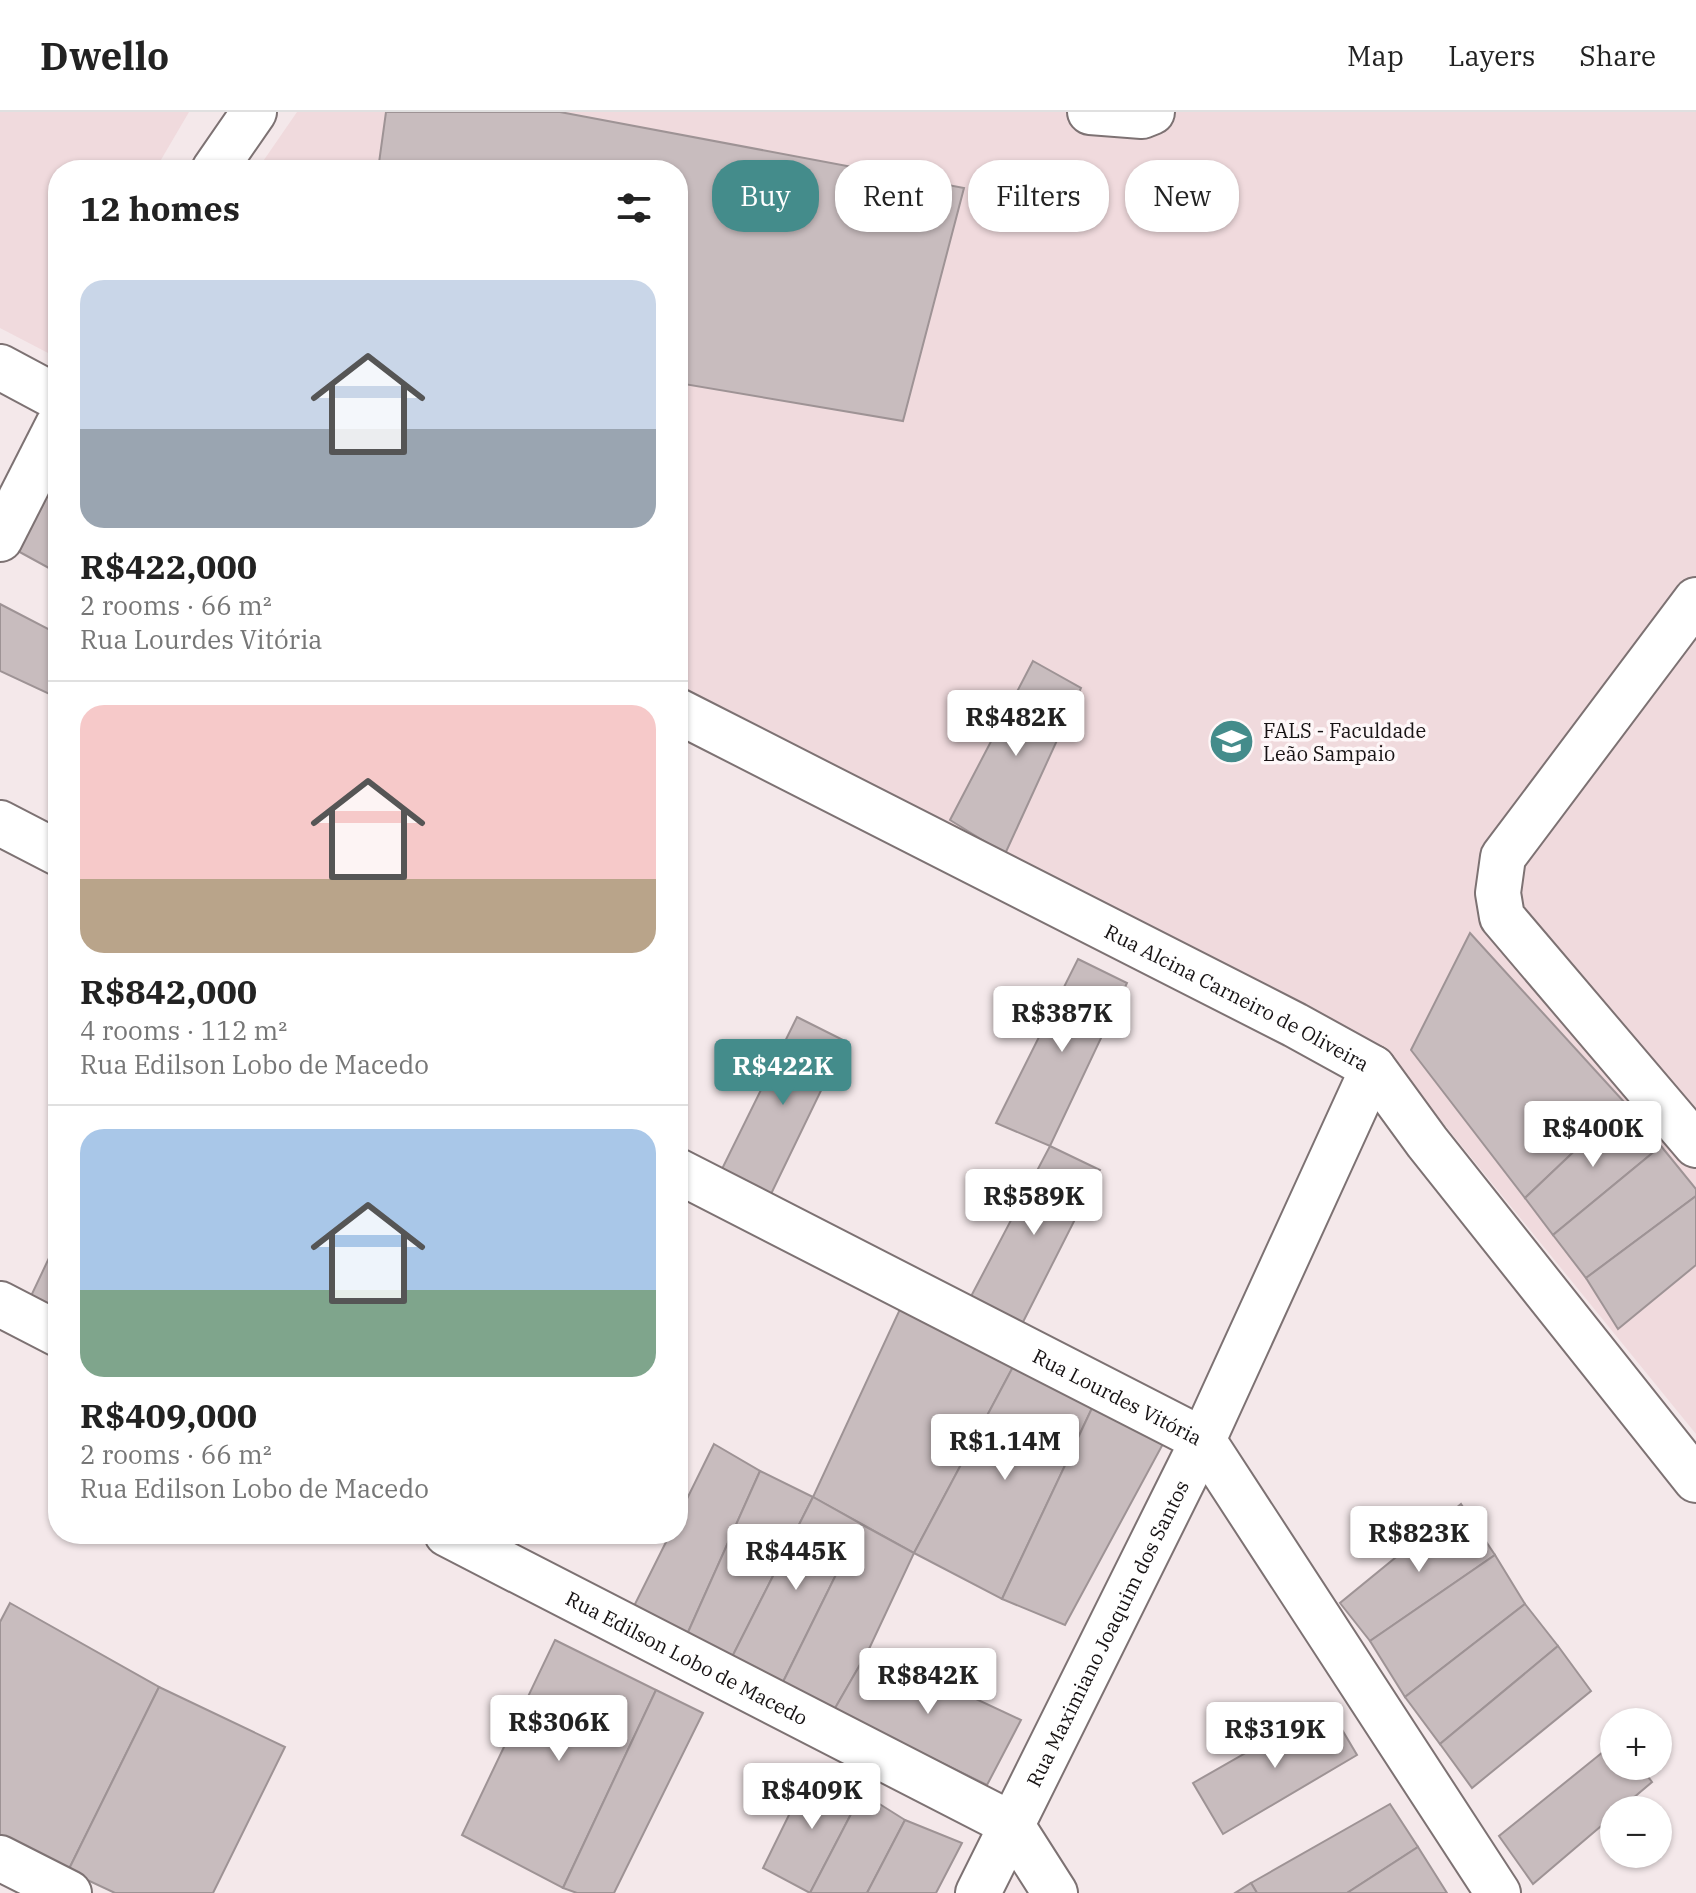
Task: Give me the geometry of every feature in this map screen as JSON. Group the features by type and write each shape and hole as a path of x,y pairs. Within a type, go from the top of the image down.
{"street":[{"path":"221,160 254,112"},
{"path":"1090,112 1142,116 1152,112"},
{"path":"0,367 48,393"},
{"path":"0,539 48,445"},
{"path":"1696,600 1503,857 1498,893 1502,917 1696,1145"},
{"name":"Rua Alcina Carneiro de Oliveira","path":"688,716 1295,1025 1373,1068 1427,1142 1696,1480"},
{"path":"0,823 48,848"},
{"name":"Rua Maximiano Joaquim dos Santos","path":"978,1893 1203,1440 1373,1068"},
{"name":"Rua Lourdes Vitória","path":"688,1176 1203,1440 1498,1893"},
{"path":"0,1304 48,1329"},
{"name":"Rua Edilson Lobo de Macedo","path":"466,1544 1011,1824"},
{"path":"1011,1824 1055,1893"},
{"path":"0,1858 69,1893"}],"shaded area":[{"path":"0,112 189,112 161,160 48,160 48,353 0,328"},
{"name":"FALS - Faculdade Leão Sampaio","path":"297,112 1696,112 1696,1434 1395,1064 688,698 688,160 264,160"}],"building":[{"path":"386,112 560,112 815,160 712,160 712,232 819,232 819,161 835,164 835,232 952,232 952,186 964,188 903,421 688,385 688,160 379,160"},
{"path":"48,488 48,568 16,550"},
{"path":"0,604 48,629 48,693 0,671"},
{"path":"1033,661 1081,688 1005,854 950,820"},
{"path":"1470,933 1625,1103 1525,1198 1411,1050"},
{"path":"1078,959 1127,983 1050,1146 996,1123"},
{"path":"797,1017 845,1041 771,1194 720,1173"},
{"path":"1625,1103 1661,1146 1553,1235 1525,1198"},
{"path":"1050,1146 1100,1170 1022,1324 967,1304"},
{"path":"1661,1146 1696,1189 1696,1196 1586,1278 1553,1235"},
{"path":"1696,1196 1696,1265 1618,1329 1586,1278"},
{"path":"48,1260 48,1304 31,1296"},
{"path":"901,1307 1014,1365 914,1553 813,1497"},
{"path":"1014,1365 1093,1406 1002,1599 914,1553"},
{"path":"1093,1406 1164,1442 1065,1625 1002,1599"},
{"path":"714,1444 760,1471 685,1639 633,1608 665,1544 688,1544 688,1497"},
{"path":"760,1471 813,1497 731,1659 685,1639"},
{"path":"813,1497 861,1524 780,1688 731,1659"},
{"path":"1461,1504 1495,1555 1370,1641 1340,1603"},
{"path":"861,1524 914,1553 869,1649 834,1710 780,1688"},
{"path":"1495,1555 1525,1604 1405,1697 1370,1641"},
{"path":"10,1603 159,1687 68,1871 0,1835 0,1622"},
{"path":"1525,1604 1558,1646 1440,1744 1405,1697"},
{"path":"555,1640 656,1690 563,1888 462,1835"},
{"path":"1558,1646 1591,1691 1472,1788 1440,1744"},
{"path":"869,1649 1021,1720 987,1785 834,1710"},
{"path":"159,1687 285,1747 213,1893 115,1893 68,1871"},
{"path":"656,1690 703,1713 614,1893 577,1893 563,1888"},
{"path":"1328,1706 1357,1755 1223,1834 1193,1783"},
{"path":"1600,1754 1600,1780 1652,1782 1636,1796 1600,1796 1600,1827 1533,1884 1499,1836"},
{"path":"810,1772 862,1793 810,1893 763,1868"},
{"path":"862,1793 905,1820 867,1893 810,1893"},
{"path":"1390,1804 1418,1847 1347,1893 1257,1893 1251,1883"},
{"path":"905,1820 962,1843 936,1893 867,1893"},
{"path":"1418,1847 1447,1893 1347,1893"},
{"path":"1251,1883 1257,1893 1235,1893"}],"place":[{"name":"FALS - Faculdade Leão Sampaio","path":"1232,741"}]}
